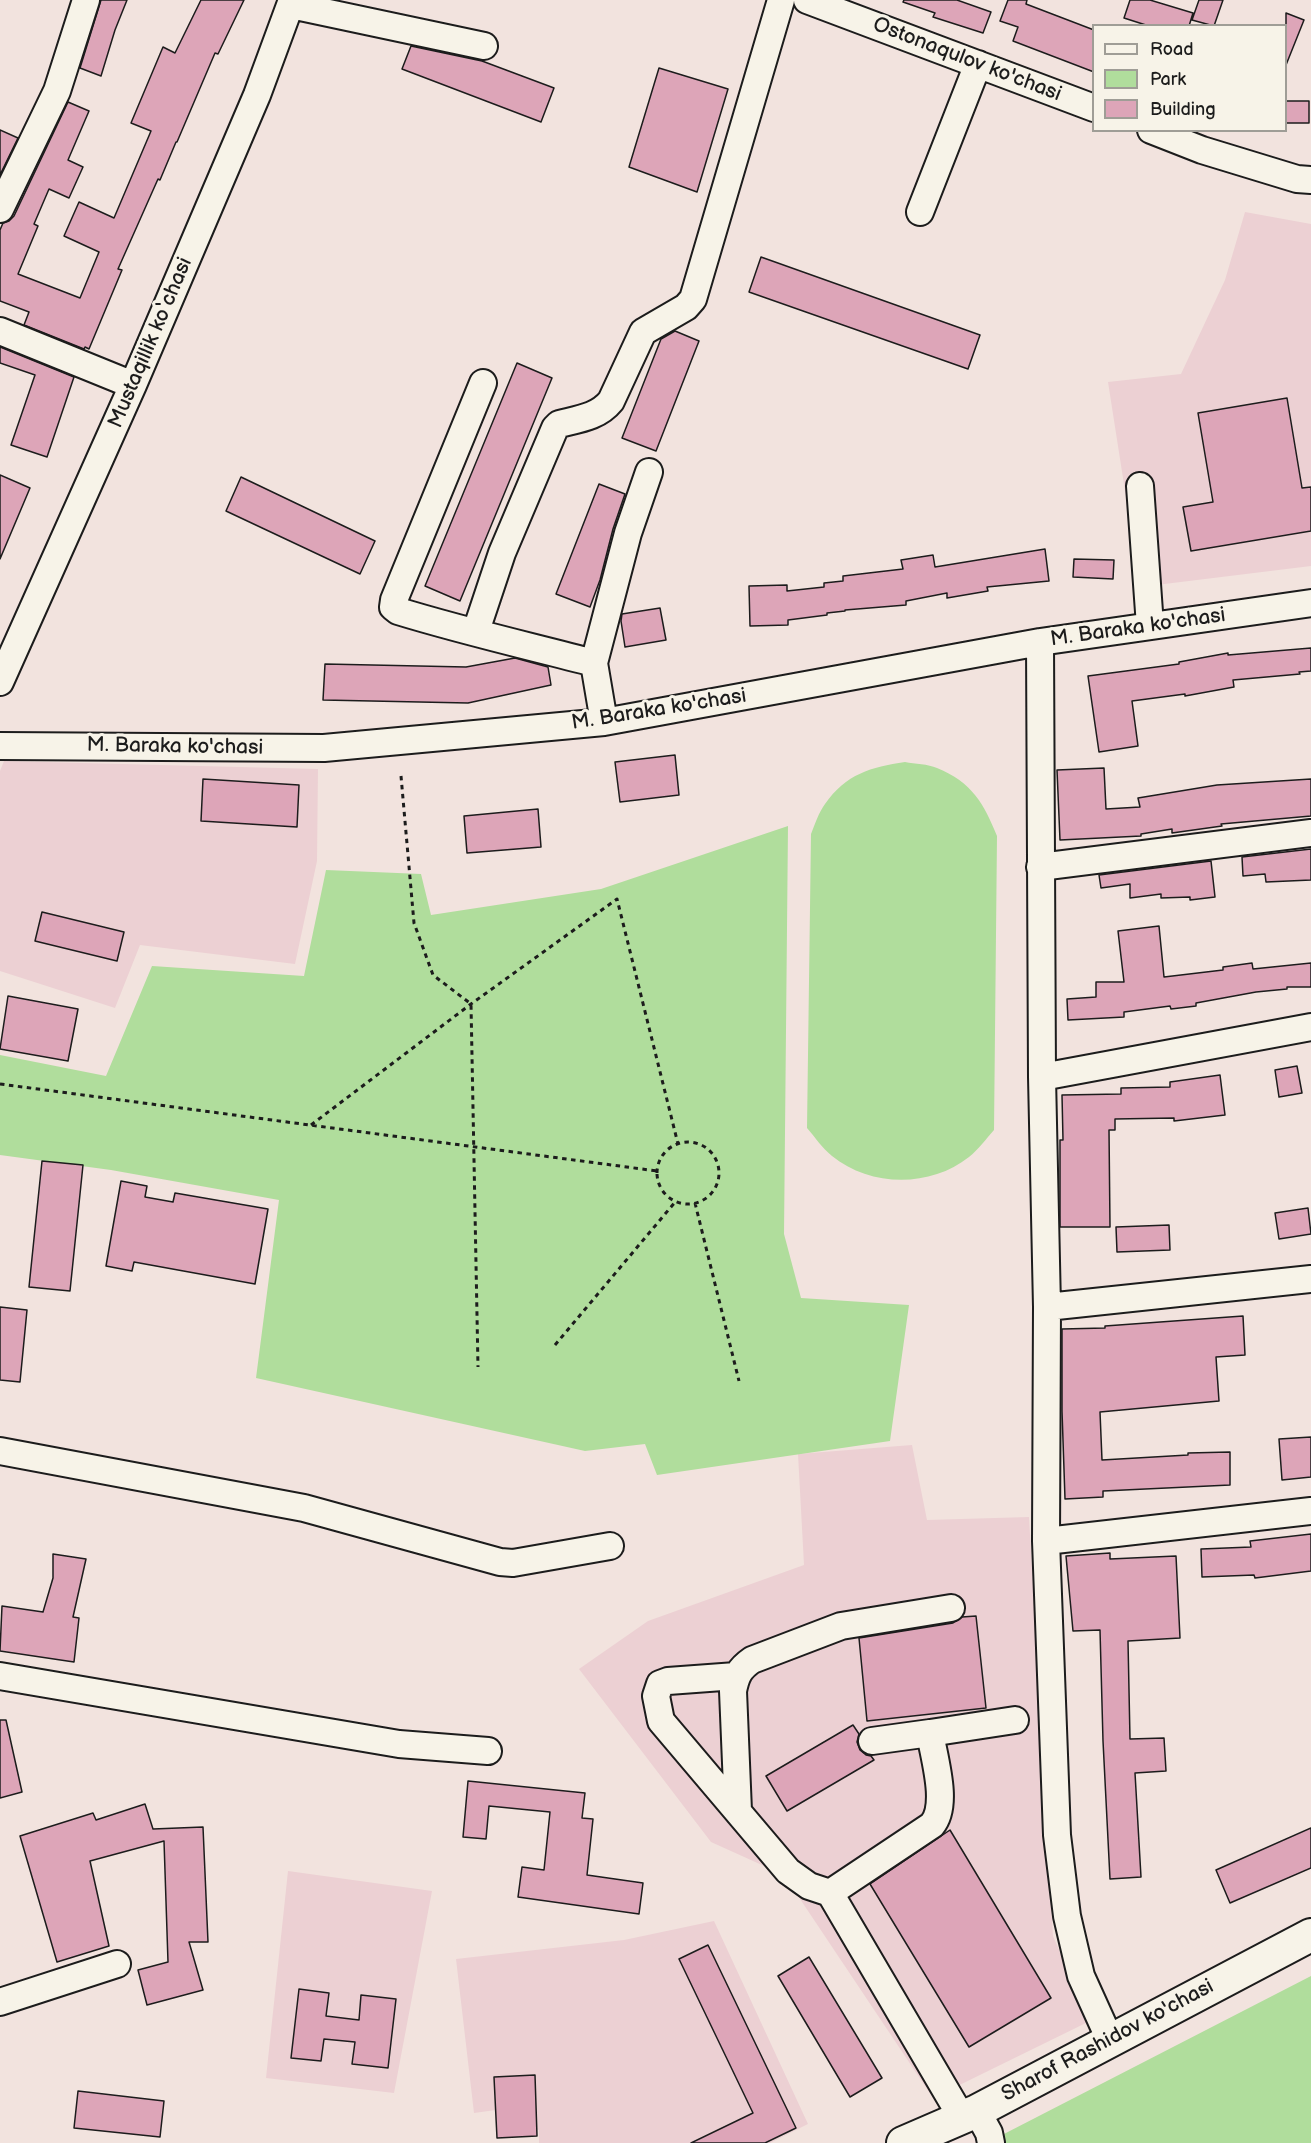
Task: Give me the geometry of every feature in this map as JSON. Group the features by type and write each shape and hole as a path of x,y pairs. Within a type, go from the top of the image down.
{"main road":[{"name":"Sharof Rashidov ko'chasi","path":"903,2143 970,2114 1311,1935"}],"street":[{"path":"0,209 57,91 86,0"},
{"path":"476,632 502,553 555,428 559,424 598,414 603,410 611,401 643,332 686,307 693,299 781,0"},
{"name":"Ostonaqulov ko'chasi","path":"807,0 1092,107"},
{"path":"292,2 484,46"},
{"name":"Mustaqillik ko‘chasi","path":"0,682 133,386 257,95 292,2"},
{"path":"920,212 978,64"},
{"path":"1156,132 1202,150 1311,180"},
{"path":"0,331 133,386"},
{"path":"483,382 393,608 443,625 594,663"},
{"path":"604,722 594,663 628,533 649,472"},
{"path":"1140,486 1150,626"},
{"name":"M. Baraka ko'chasi","path":"0,746 324,748 604,722 1040,642 1311,603"},
{"path":"1040,642 1042,1077 1047,1307 1046,1541 1058,1835 1067,1916 1081,1976 1110,2040"},
{"path":"1040,867 1311,833"},
{"path":"1042,1077 1311,1027"},
{"path":"1047,1307 1311,1279"},
{"path":"0,1451 304,1508 500,1562 513,1563 610,1546"},
{"path":"1046,1541 1311,1511"},
{"path":"738,1811 733,1691 736,1676 744,1666 752,1660 841,1626 951,1608"},
{"path":"0,1676 399,1744 488,1751"},
{"path":"736,1676 668,1681 660,1684 656,1696 661,1721 796,1879 808,1886 830,1893 970,2114 989,2133 991,2143"},
{"path":"872,1741 1015,1720"},
{"path":"830,1893 938,1819 941,1803 930,1733"},
{"path":"0,2002 117,1964"}],"path":[{"path":"401,776 414,923 433,975 471,1004"},
{"path":"311,1125 471,1004 617,899 678,1144"},
{"path":"471,1004 478,1367"},
{"path":"0,1084 657,1171"},
{"path":"692,1142 701,1144 716,1158 719,1167 719,1178 715,1188 709,1196 695,1203 676,1201 663,1190 658,1180 657,1171 665,1152 678,1144 692,1142"},
{"path":"555,1345 676,1201"},
{"path":"695,1203 738,1381"}],"shaded area":[{"path":"1245,212 1311,224 1311,566 1140,587 1108,382 1181,374 1225,280"},
{"path":"4,761 318,769 317,861 295,964 140,945 115,1008 0,971 0,771"},
{"path":"912,1445 927,1520 1029,1517 1053,1936 1090,2021 933,2098 784,1875 711,1842 579,1669 648,1621 804,1565 798,1454"},
{"path":"288,1871 432,1891 394,2093 266,2078"},
{"path":"714,1921 808,2124 770,2143 539,2143 539,2130 531,2128 525,2106 474,2113 456,1959 624,1940"}],"green space":[{"path":"905,762 933,767 949,774 968,787 982,804 997,836 994,1130 979,1148 953,1167 936,1174 900,1180 864,1174 847,1166 828,1153 807,1128 811,834 823,807 842,785 870,770"},
{"path":"788,826 784,1234 801,1298 909,1305 890,1441 657,1475 645,1444 585,1451 256,1378 279,1200 111,1170 0,1155 0,1055 106,1076 152,966 304,976 326,870 421,874 431,915 601,889"},
{"path":"1311,1976 1311,2143 1000,2143 1002,2135"}],"building":[{"path":"101,0 127,0 101,76 80,68"},
{"path":"201,0 244,0 218,54 215,53 160,180 158,179 118,269 122,270 89,349 24,325 29,312 0,301 0,230 3,223 14,216 68,102 89,111 68,160 83,167 69,198 49,189 34,224 38,226 18,274 80,298 99,252 64,236 79,202 114,218 151,131 131,123 163,47 175,53"},
{"path":"904,0 957,0 991,12 983,33 933,17 935,13 903,2"},
{"path":"1008,0 1027,0 1026,4 1092,29 1092,71 1013,41 1018,27 1000,21"},
{"path":"1130,0 1150,0 1193,13 1190,24 1143,24 1124,18"},
{"path":"1199,0 1223,0 1215,24 1192,20"},
{"path":"1286,13 1304,20 1287,62 1287,24"},
{"path":"411,46 482,61 554,88 541,122 402,69"},
{"path":"659,68 728,89 697,192 629,167"},
{"path":"1287,101 1309,101 1309,123 1287,123"},
{"path":"0,130 18,138 0,175"},
{"path":"761,257 980,335 968,369 749,292"},
{"path":"675,331 699,341 656,451 622,438 661,339"},
{"path":"0,347 74,377 47,457 11,445 35,375 0,363"},
{"path":"517,363 552,378 460,601 425,586"},
{"path":"1287,398 1302,488 1311,487 1311,531 1191,551 1183,507 1213,502 1198,413"},
{"path":"0,475 30,488 0,559"},
{"path":"241,477 375,541 360,574 226,511"},
{"path":"599,484 625,494 590,607 556,594"},
{"path":"1045,549 1049,581 987,587 988,591 947,598 947,593 906,601 906,605 827,613 827,615 788,620 788,625 750,626 749,586 787,585 787,591 824,587 824,583 843,581 843,576 903,569 901,560 933,555 935,567"},
{"path":"1074,559 1114,560 1113,579 1073,577"},
{"path":"660,608 666,640 625,647 622,614"},
{"path":"1311,648 1311,671 1233,680 1234,687 1185,696 1185,694 1132,701 1138,746 1099,752 1088,676 1179,664 1179,662 1228,653 1228,655"},
{"path":"515,658 548,667 551,685 468,703 323,700 325,664 466,667"},
{"path":"675,755 679,795 620,802 615,762"},
{"path":"1104,768 1106,809 1140,807 1138,798 1217,785 1311,779 1311,816 1221,824 1222,826 1172,833 1172,829 1141,834 1141,836 1060,840 1057,770"},
{"path":"203,779 299,785 297,827 201,821"},
{"path":"538,809 541,847 467,853 464,816"},
{"path":"1311,849 1311,880 1266,882 1265,874 1243,876 1242,857"},
{"path":"1211,861 1215,897 1190,900 1190,897 1161,898 1161,894 1130,898 1130,884 1101,888 1099,875"},
{"path":"42,912 124,932 117,961 35,941"},
{"path":"1159,926 1164,977 1223,970 1223,967 1252,963 1253,969 1311,963 1311,987 1287,987 1287,989 1256,992 1196,1003 1196,1006 1171,1009 1170,1006 1124,1012 1124,1017 1068,1020 1067,999 1096,997 1096,982 1124,982 1118,931"},
{"path":"8,996 78,1009 68,1061 0,1049"},
{"path":"1297,1066 1302,1093 1279,1097 1275,1070"},
{"path":"1220,1075 1225,1115 1174,1121 1174,1118 1115,1119 1115,1130 1109,1130 1110,1227 1060,1227 1062,1095 1121,1094 1121,1088 1170,1087 1170,1082"},
{"path":"42,1161 83,1165 70,1291 29,1287"},
{"path":"121,1181 147,1186 145,1197 173,1202 175,1193 268,1209 255,1284 134,1262 132,1271 106,1266"},
{"path":"1308,1208 1311,1234 1279,1239 1275,1213"},
{"path":"1169,1225 1170,1250 1117,1252 1116,1227"},
{"path":"0,1307 27,1310 20,1382 0,1380"},
{"path":"1243,1316 1245,1355 1216,1357 1219,1401 1100,1412 1102,1460 1230,1452 1230,1485 1103,1491 1103,1497 1065,1499 1062,1329 1105,1328 1105,1326"},
{"path":"1311,1437 1311,1477 1282,1480 1279,1439"},
{"path":"1311,1534 1311,1571 1255,1578 1254,1575 1202,1577 1201,1549 1251,1547 1250,1541"},
{"path":"1110,1553 1110,1559 1176,1556 1180,1638 1128,1641 1130,1739 1164,1738 1166,1771 1135,1773 1141,1877 1110,1879 1100,1630 1073,1631 1066,1556"},
{"path":"53,1554 86,1559 73,1617 79,1618 74,1662 0,1651 2,1606 43,1612 53,1578"},
{"path":"976,1616 986,1708 867,1721 859,1638 953,1623 962,1617"},
{"path":"0,1720 6,1720 22,1792 0,1798"},
{"path":"853,1725 859,1734 857,1742 860,1750 874,1760 787,1811 766,1776"},
{"path":"468,1781 585,1793 582,1818 593,1819 587,1875 643,1883 639,1914 518,1897 522,1867 544,1870 550,1812 489,1806 486,1839 463,1837"},
{"path":"145,1804 153,1829 203,1827 208,1942 189,1942 203,1990 147,2005 138,1970 168,1962 164,1841 90,1861 109,1946 57,1962 20,1836 93,1813 96,1820"},
{"path":"1311,1828 1311,1868 1230,1903 1216,1870"},
{"path":"950,1830 1051,1998 969,2047 870,1884"},
{"path":"708,1945 796,2128 765,2143 691,2143 753,2113 679,1959"},
{"path":"809,1957 882,2078 850,2097 778,1976"},
{"path":"299,1989 329,1993 326,2016 359,2020 361,1995 396,1999 388,2068 352,2064 355,2042 324,2039 321,2061 291,2058"},
{"path":"535,2075 537,2136 497,2138 494,2077"},
{"path":"78,2091 164,2101 160,2137 74,2128"}]}
